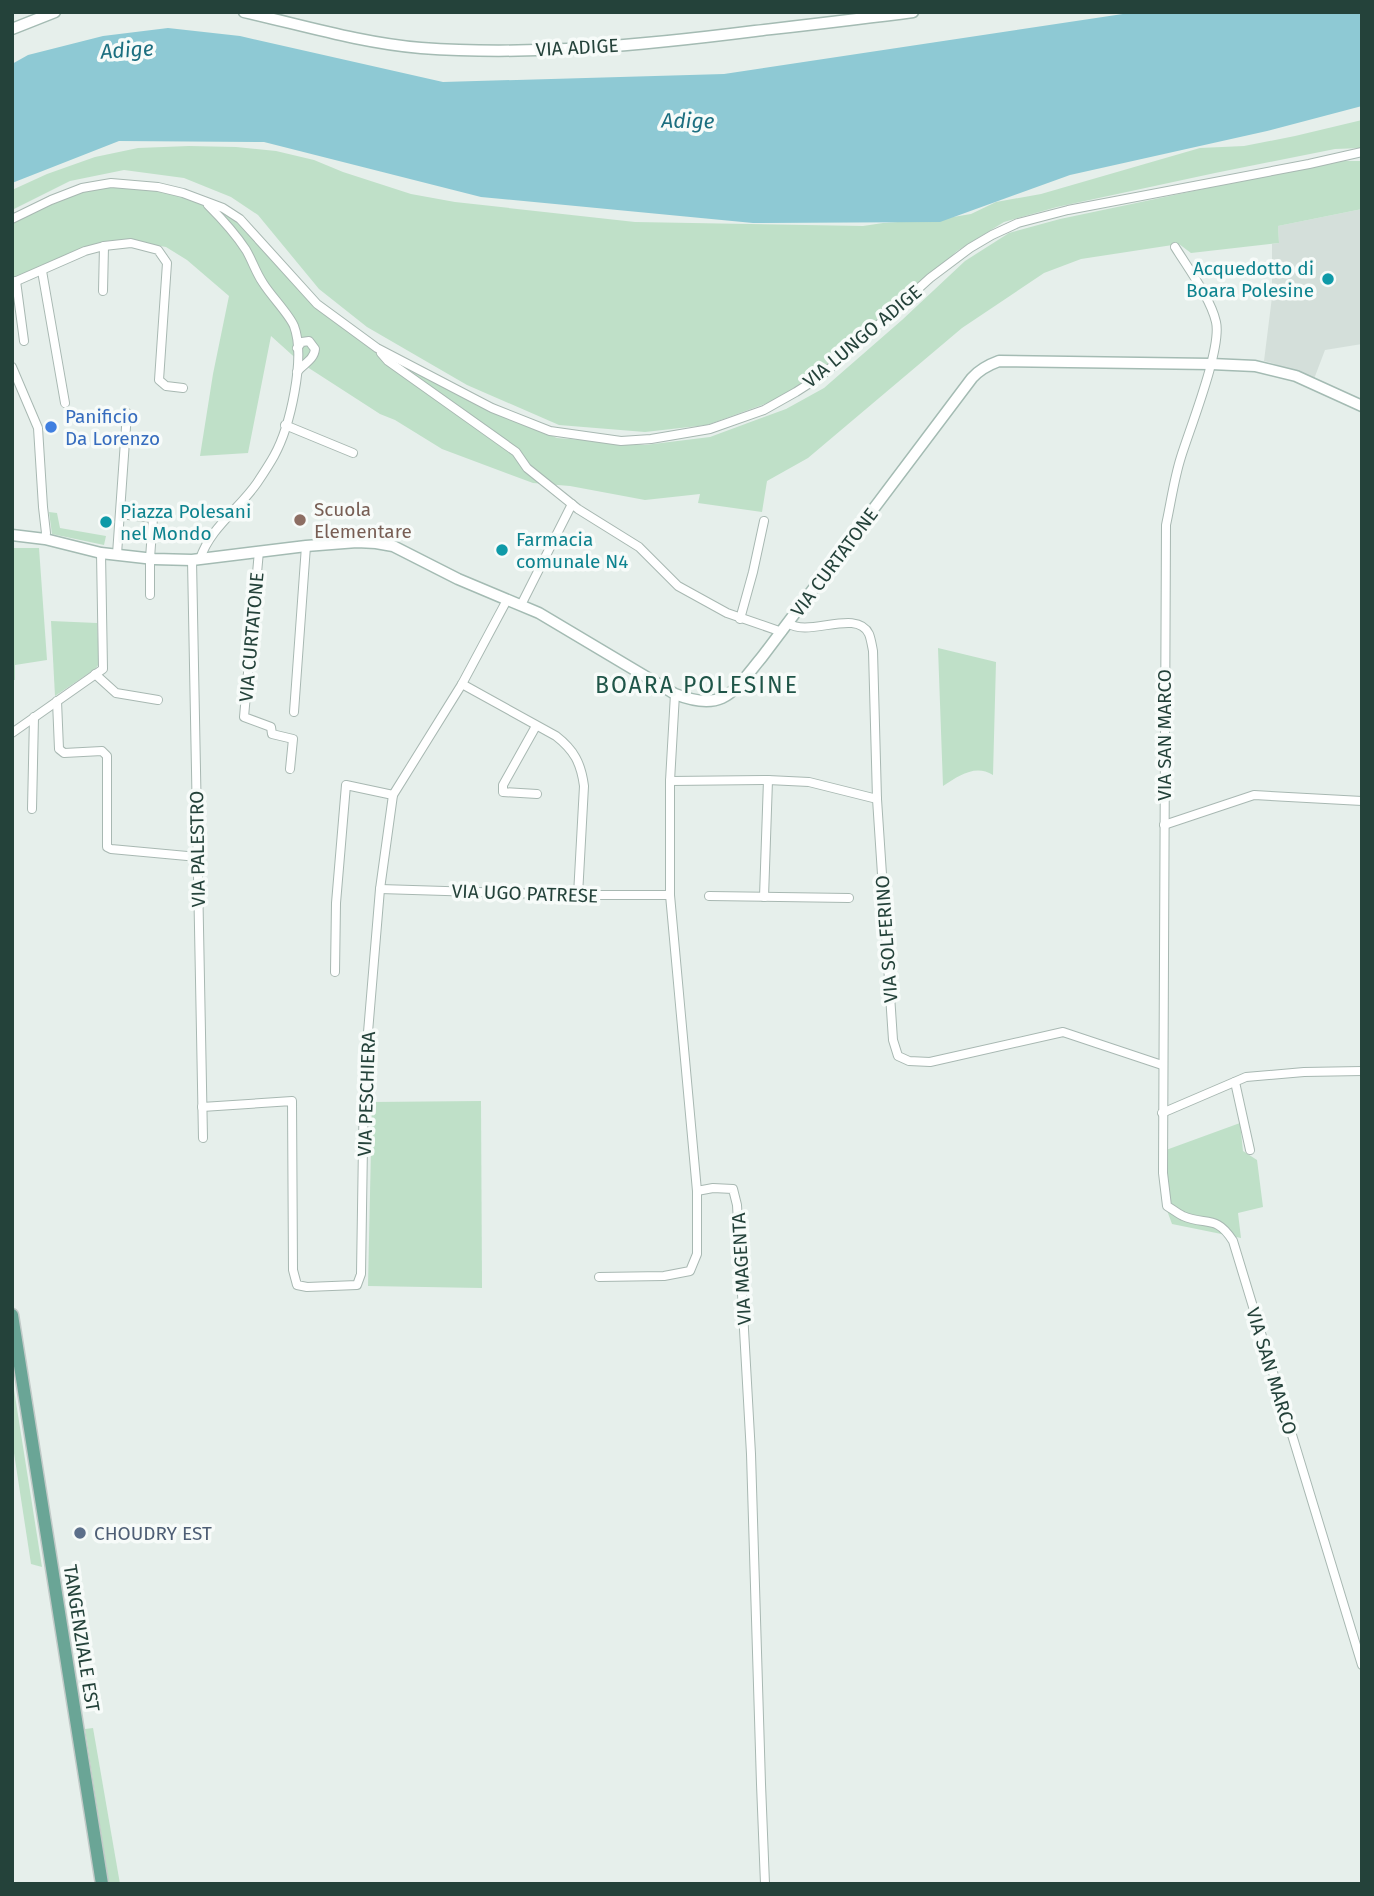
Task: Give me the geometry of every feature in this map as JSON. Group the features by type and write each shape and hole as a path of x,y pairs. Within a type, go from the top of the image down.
{"main road":[{"name":"TANGENZIALE EST","path":"12,1315 102,1884"}],"street":[{"path":"12,29 55,12"},
{"name":"VIA ADIGE","path":"244,12 351,38 405,46 506,50 552,50 676,41 913,12"},
{"name":"VIA LUNGO ADIGE","path":"12,219 82,188 111,183 158,187 204,200 240,219 317,304 377,348 522,422 551,432 621,441 683,435 710,429 764,410 821,376 950,263 981,241 1018,223 1068,210 1362,152"},
{"path":"196,560 227,516 254,487 275,455 296,385 297,372 293,326 261,281 247,251 227,223 204,200"},
{"path":"24,341 14,282 85,251 104,246 131,243 158,250 167,263 159,380 166,386 183,388"},
{"path":"103,291 104,246"},
{"name":"VIA SAN MARCO","path":"1175,247 1215,318 1217,335 1211,364 1180,460 1166,525 1162,1113 1163,1173 1167,1206 1184,1216 1206,1220 1224,1228 1233,1241 1362,1665"},
{"path":"42,271 65,403"},
{"path":"297,348 309,341 315,349 312,359 297,372"},
{"path":"377,348 388,362 516,452 527,468 578,509 639,547 678,586 740,618 785,627"},
{"name":"VIA CURTATONE","path":"12,536 45,539 101,553 196,560 356,542 393,546 458,579 521,605 572,632 675,694 707,702 726,697 743,680 979,370 999,361 1255,366 1296,376 1362,406"},
{"path":"12,367 38,428 45,539"},
{"path":"117,554 127,413"},
{"path":"285,425 353,453"},
{"path":"521,605 572,504"},
{"path":"120,514 153,518 150,595"},
{"path":"740,618 764,521"},
{"path":"294,712 306,546"},
{"name":"VIA CURTATONE","path":"259,551 244,717 271,727 272,734 293,739 289,769"},
{"path":"12,733 103,669 101,553"},
{"name":"VIA PALESTRO","path":"196,560 203,1138"},
{"name":"VIA PESCHIERA","path":"202,1107 292,1101 293,1269 297,1285 357,1285 361,1274 364,1080 380,889 393,794 462,684 507,600"},
{"name":"VIA SOLFERINO","path":"785,627 847,623 857,624 869,633 873,651 877,799 893,1040 898,1056 909,1061 930,1062 1063,1031 1162,1065"},
{"path":"95,674 116,693 158,700"},
{"path":"462,684 566,743 577,758 583,786 578,895"},
{"path":"599,1277 664,1276 690,1271 697,1254 697,1191 670,895 670,781 675,694"},
{"path":"57,702 59,749 64,752 102,751 107,756 107,846 111,849 198,857"},
{"path":"32,809 34,718"},
{"path":"536,726 503,785 503,792 537,794"},
{"path":"764,897 768,780"},
{"path":"670,781 809,782 877,799"},
{"path":"335,972 336,903 346,785 393,794"},
{"path":"1164,825 1254,794 1362,801"},
{"name":"VIA UGO PATRESE","path":"380,889 670,895"},
{"path":"709,896 849,898"},
{"path":"1162,1113 1246,1077 1362,1071"},
{"path":"1235,1082 1250,1150"},
{"name":"VIA MAGENTA","path":"697,1191 713,1188 733,1189 737,1205 751,1454 765,1884"}],"shaded area":[{"path":"1362,209 1362,344 1325,350 1314,379 1264,361 1272,297 1272,244 1279,243 1278,226"}],"green space":[{"path":"1362,120 1362,148 1335,149 1215,173 1057,207 1004,222 957,251 817,377 781,398 707,425 645,432 559,425 467,385 367,327 319,289 258,215 231,197 184,178 124,170 70,181 12,210 12,190 47,174 95,157 138,148 189,146 276,151 314,160 411,194 455,202 635,222 863,226 971,214 996,202 1041,194 1200,148 1244,146"},
{"path":"1337,161 1362,161 1362,209 1278,226 1279,243 1191,253 1179,244 1081,259 1044,273 962,328 808,458 767,481 762,512 698,503 700,494 645,500 570,486 533,483 442,449 395,420 380,414 301,363 271,336 248,453 200,456 229,296 187,260 166,247 131,241 112,242 12,281 12,224 74,193 124,183 181,190 225,208 311,298 360,337 461,396 557,438 645,445 710,437 786,409 824,388 965,261 1009,233 1060,219"},
{"path":"49,512 57,513 60,528 106,536 104,545 52,534"},
{"path":"12,548 39,548 47,660 15,665 15,680 12,680"},
{"path":"51,621 97,623 99,660 95,669 55,696"},
{"path":"938,648 996,662 993,775 973,771 943,786"},
{"path":"481,1101 482,1288 368,1286 372,1102"},
{"path":"1240,1123 1243,1151 1257,1160 1263,1207 1238,1213 1241,1238 1172,1224 1165,1205 1166,1150"},
{"path":"12,1377 42,1567 31,1564 12,1440"},
{"path":"93,1728 120,1884 109,1884 85,1729"}],"water":[{"name":"Adige","path":"1136,12 1362,12 1362,106 1267,131 1070,175 940,222 753,223 481,197 264,142 119,141 12,183 12,64 28,55 103,36 168,28 240,36 443,82 724,74"}],"place":[{"name":"Acquedotto di Boara Polesine","path":"1328,279"},
{"name":"Panificio Da Lorenzo","path":"51,427"},
{"name":"Scuola Elementare","path":"300,520"},
{"name":"Piazza Polesani nel Mondo","path":"106,522"},
{"name":"Farmacia comunale N4","path":"502,550"},
{"name":"CHOUDRY EST","path":"80,1533"}],"district":[{"name":"BOARA POLESINE","path":"697,685"}]}
